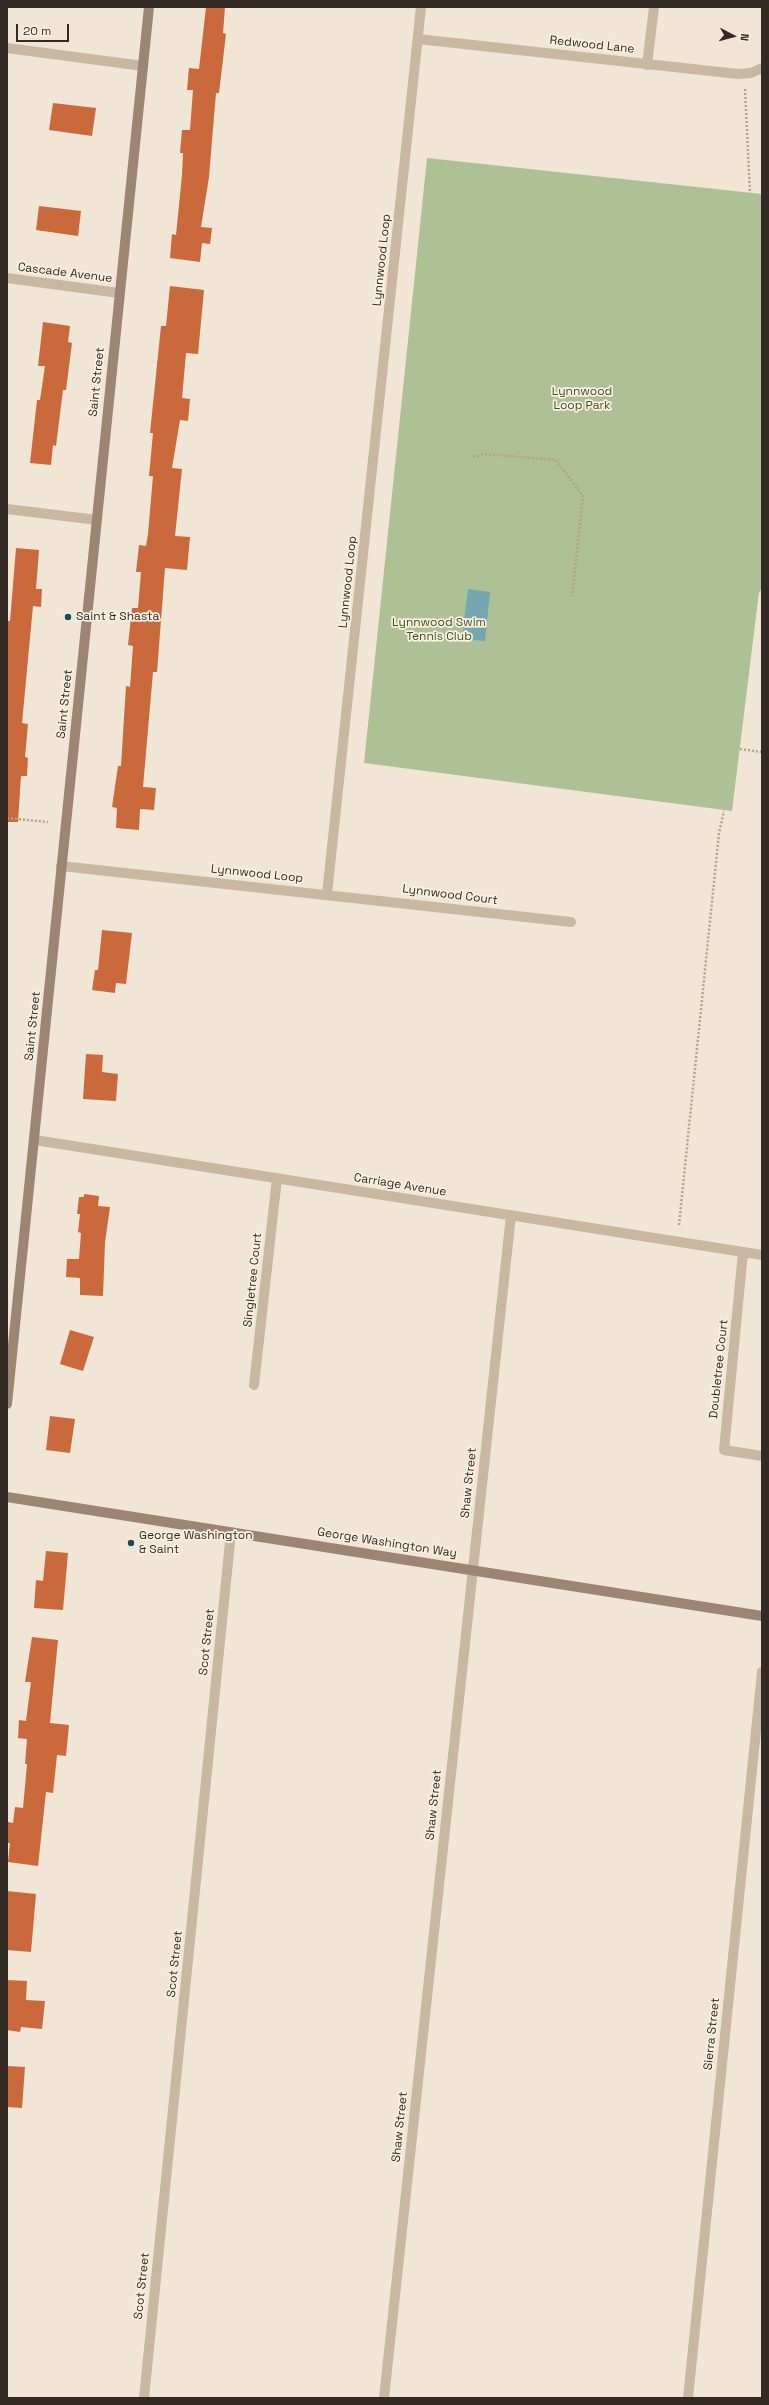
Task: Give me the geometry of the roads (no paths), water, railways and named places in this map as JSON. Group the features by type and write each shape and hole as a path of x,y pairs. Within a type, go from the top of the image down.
{"street":[{"name":"Saint Street","path":"7,1404 149,7"},
{"name":"Lynnwood Loop","path":"61,866 327,894 421,7"},
{"path":"647,65 654,7"},
{"name":"Redwood Lane","path":"418,39 738,74 751,73 762,68"},
{"path":"7,48 143,66"},
{"name":"Cascade Avenue","path":"7,278 119,293"},
{"path":"7,509 97,520"},
{"name":"Lynnwood Court","path":"327,894 571,922"},
{"name":"Carriage Avenue","path":"35,1140 762,1255"},
{"name":"Singletree Court","path":"254,1385 277,1178"},
{"name":"Shaw Street","path":"384,2398 511,1215"},
{"name":"Doubletree Court","path":"743,1252 724,1450 762,1456"},
{"name":"George Washington Way","path":"7,1497 762,1616"},
{"name":"Scot Street","path":"144,2398 231,1532"},
{"name":"Sierra Street","path":"688,2398 762,1672"}],"water":[{"path":"468,589 490,592 485,641 462,639"}],"place":[{"name":"Saint & Shasta","path":"68,617"},
{"name":"George Washington & Saint","path":"131,1543"}],"park label":[{"name":"Lynnwood Loop Park","path":"582,399"},
{"name":"Lynnwood Swim Tennis Club","path":"439,630"}]}
